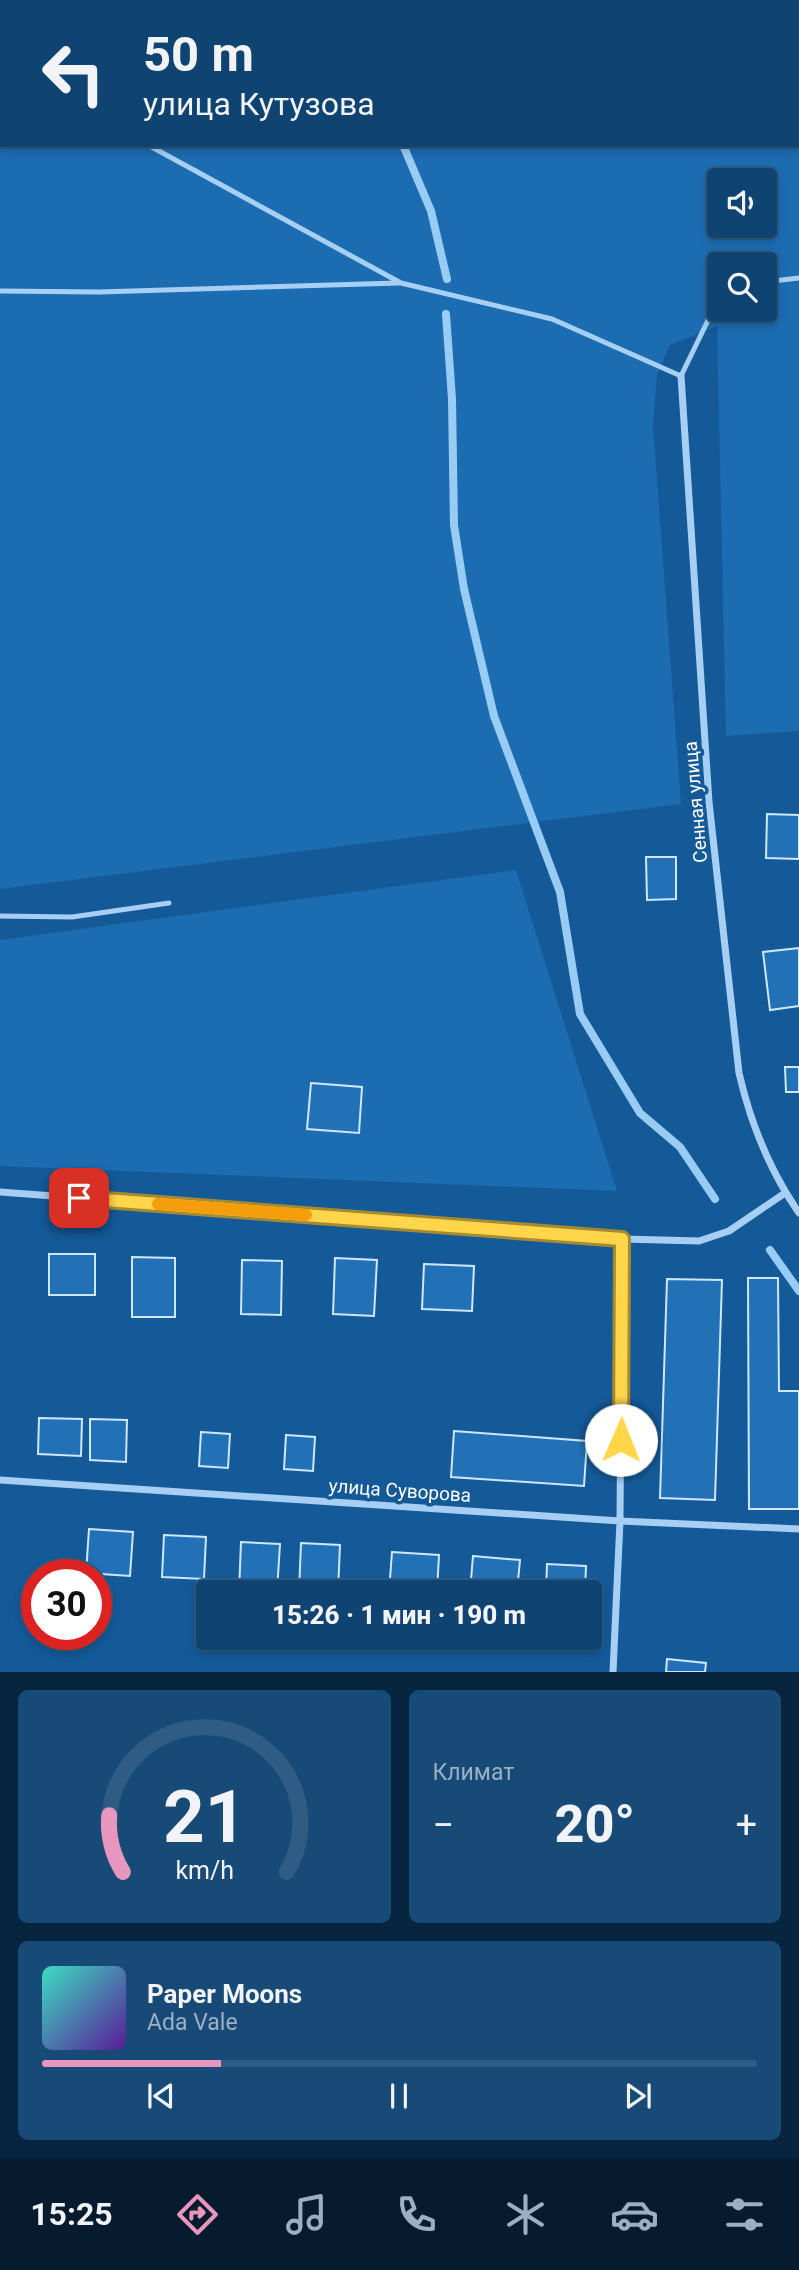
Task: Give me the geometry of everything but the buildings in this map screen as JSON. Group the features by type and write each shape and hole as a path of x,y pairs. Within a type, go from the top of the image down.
{"street":[{"name":"Сенная улица","path":"681,376 709,802 739,1073 748,1112 785,1193 799,1213"},
{"path":"0,1192 622,1239 699,1241 729,1231 785,1193"},
{"path":"613,1671 620,1521 622,1239"},
{"name":"улица Суворова","path":"0,1480 620,1521 799,1529"}],"lane":[{"path":"152,147 401,283"},
{"path":"777,281 799,278"},
{"path":"0,292 99,292 401,283 552,319 681,376 707,322"},
{"path":"0,916 72,917 169,903"}],"shaded area":[{"path":"0,147 799,147 799,731 726,736 717,326 670,345 657,375 653,426 681,804 0,889"},
{"path":"516,870 617,1191 0,1166 0,940"}],"waterway":[{"path":"404,147 431,211 447,279"},
{"path":"446,314 452,399 454,525 464,589 494,716 560,892 580,1014 640,1113 680,1147 715,1199"},
{"path":"770,1250 799,1291"}],"slow traffic":[{"path":"158,1204 306,1215"}],"route":[{"path":"79,1198 622,1239 621,1440"}]}
